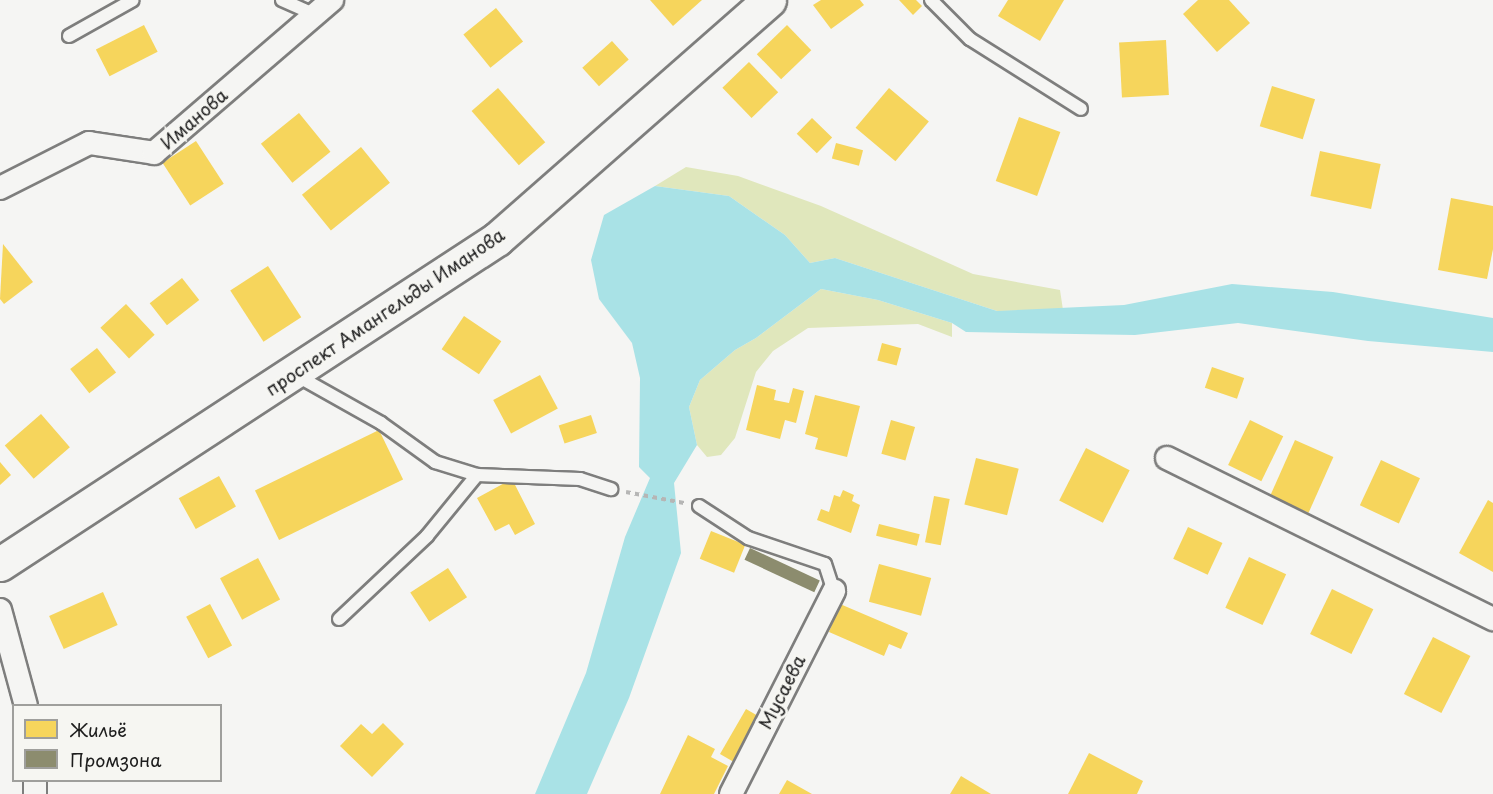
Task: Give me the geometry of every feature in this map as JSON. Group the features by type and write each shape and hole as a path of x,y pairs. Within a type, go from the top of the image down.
{"main road":[{"name":"проспект Амангельды Иманова","path":"0,564 497,239 769,0"}],"street":[{"name":"Иманова","path":"0,188 89,143 154,153 332,0"},
{"path":"1167,458 1493,619"},
{"name":"Мусаева","path":"731,794 834,591"},
{"path":"0,610 26,704"}],"lane":[{"path":"69,36 133,0"},
{"path":"282,0 315,15"},
{"path":"931,0 969,39 1081,109"},
{"path":"293,374 381,423 435,462 477,475 580,478 611,489"},
{"path":"339,619 427,536 477,475"},
{"path":"699,506 748,538 825,564 834,591"}],"path":[{"path":"611,489 699,506"}],"green space":[{"path":"686,167 738,176 821,206 973,274 1060,290 1063,310 997,311 835,258 810,263 785,235 729,196 655,186"},
{"path":"821,289 878,300 952,323 952,337 918,324 808,328 773,351 756,372 735,438 721,455 707,457 697,445 689,407 700,380 735,350 756,338"}],"water":[{"path":"655,186 729,196 785,235 810,263 835,258 997,311 1124,305 1232,284 1333,292 1493,318 1493,352 1368,341 1238,323 1135,335 966,332 952,323 878,300 821,289 756,338 735,350 700,380 689,407 697,445 674,483 681,553 629,698 587,794 535,794 586,673 625,537 650,478 639,467 640,378 632,343 599,299 591,260 604,215"}],"building: Жильё":[{"path":"650,0 702,0 673,26"},
{"path":"821,0 860,0 864,5 831,29 813,5"},
{"path":"899,0 916,0 922,6 913,15"},
{"path":"1008,0 1064,0 1040,41 998,16"},
{"path":"1198,0 1229,0 1250,23 1217,52 1183,14"},
{"path":"496,8 523,41 490,68 463,34"},
{"path":"144,25 158,52 110,76 96,50"},
{"path":"787,25 811,50 781,79 757,54"},
{"path":"1166,40 1169,95 1122,97 1119,42"},
{"path":"612,41 629,60 599,86 582,68"},
{"path":"749,62 778,92 752,118 722,88"},
{"path":"1272,86 1315,99 1303,139 1260,126"},
{"path":"498,88 545,142 519,165 472,111"},
{"path":"889,88 929,121 895,161 856,128"},
{"path":"299,113 330,152 292,183 261,144"},
{"path":"1019,117 1060,132 1037,196 996,181"},
{"path":"812,118 832,137 817,153 797,134"},
{"path":"196,141 224,184 190,206 162,163"},
{"path":"836,143 863,150 859,166 832,158"},
{"path":"361,147 390,183 331,231 302,195"},
{"path":"1320,151 1381,164 1371,209 1310,196"},
{"path":"1451,198 1493,206 1493,249 1487,279 1438,270"},
{"path":"3,244 33,282 4,304 0,299"},
{"path":"268,266 301,317 263,342 230,291"},
{"path":"182,278 199,300 167,325 150,303"},
{"path":"126,304 155,335 129,359 100,328"},
{"path":"464,316 501,341 479,374 442,349"},
{"path":"882,343 901,348 897,366 877,360"},
{"path":"97,348 116,372 89,393 70,369"},
{"path":"1212,367 1244,378 1237,399 1205,388"},
{"path":"540,375 558,409 511,433 493,400"},
{"path":"757,385 776,390 774,400 789,403 793,388 804,391 796,423 785,420 780,439 746,430"},
{"path":"815,395 860,406 847,457 815,449 818,438 805,434"},
{"path":"41,414 70,447 34,479 5,445"},
{"path":"591,415 597,433 565,444 559,426"},
{"path":"891,420 915,427 905,461 881,454"},
{"path":"1250,420 1283,436 1261,481 1228,465"},
{"path":"379,430 403,479 279,540 255,490"},
{"path":"1295,440 1333,457 1309,513 1270,496"},
{"path":"1086,448 1130,470 1103,523 1059,501"},
{"path":"976,458 1019,469 1007,515 964,505"},
{"path":"1381,460 1420,478 1399,523 1360,505"},
{"path":"0,462 11,475 0,485"},
{"path":"219,476 236,507 196,529 179,498"},
{"path":"512,479 535,524 515,535 509,524 495,531 477,498"},
{"path":"843,490 854,495 852,501 860,505 851,533 817,520 821,509 829,512 834,495 840,497"},
{"path":"934,496 950,499 941,545 925,542"},
{"path":"1488,500 1493,503 1493,572 1459,553"},
{"path":"879,524 920,534 917,546 876,536"},
{"path":"1188,527 1222,543 1208,575 1173,559"},
{"path":"711,531 745,545 734,573 700,559"},
{"path":"1249,557 1286,574 1262,625 1225,608"},
{"path":"258,558 280,599 242,620 220,578"},
{"path":"879,564 931,578 921,616 869,602"},
{"path":"448,568 467,597 429,622 410,593"},
{"path":"1332,589 1373,609 1351,654 1310,634"},
{"path":"103,592 118,625 64,649 49,616"},
{"path":"210,604 232,645 208,658 186,617"},
{"path":"840,604 908,633 901,649 889,644 884,656 829,632"},
{"path":"1433,637 1470,656 1441,713 1404,694"},
{"path":"746,709 760,717 734,762 720,754"},
{"path":"383,723 404,744 372,777 340,746 361,724 372,734"},
{"path":"688,735 715,749 711,757 728,766 714,794 660,794"},
{"path":"1089,753 1143,781 1137,794 1068,794"},
{"path":"961,776 991,794 950,794"},
{"path":"787,780 812,794 779,794"}],"building: Промзона":[{"path":"750,548 820,581 814,592 745,560"}]}
